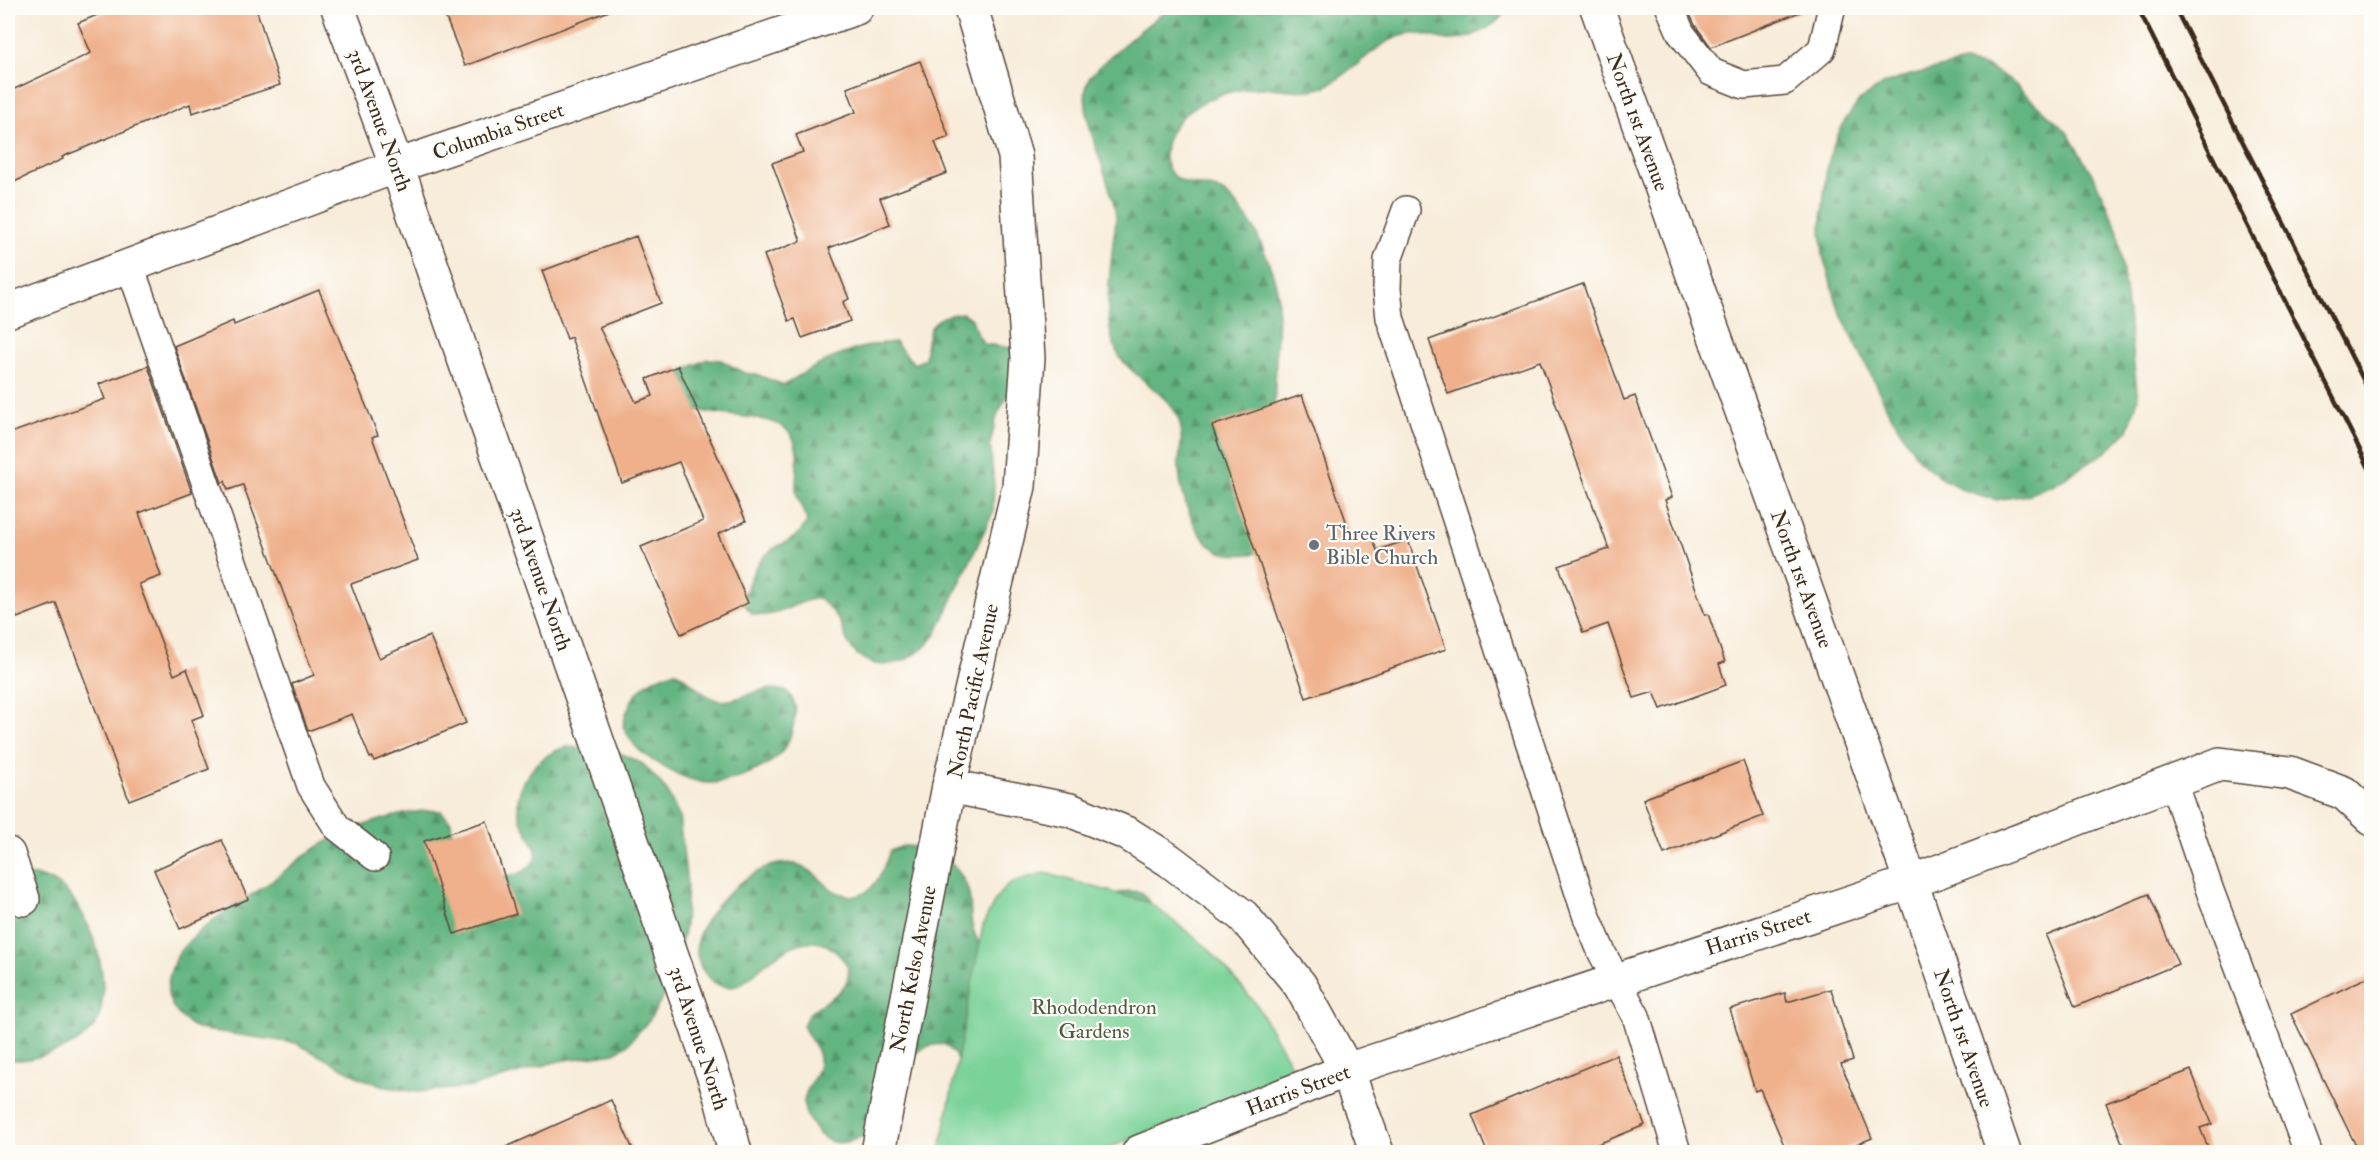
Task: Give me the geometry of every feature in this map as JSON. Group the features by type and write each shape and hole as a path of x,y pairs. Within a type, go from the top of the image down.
{"street":[{"name":"3rd Avenue North","path":"338,8 398,166 719,1091 735,1152"},
{"name":"Columbia Street","path":"8,311 398,166 856,8"},
{"name":"North Pacific Avenue","path":"971,8 1015,156 1028,358 1019,486 949,786 1070,810 1128,834 1169,860 1243,916 1300,985 1347,1070 1377,1152"},
{"name":"North 1st Avenue","path":"1597,8 1911,882 2004,1152"},
{"name":"Harris Street","path":"1139,1152 1347,1070 1911,882 2220,764 2290,773 2344,794 2372,819"},
{"name":"North Kelso Avenue","path":"878,1152 949,786"},
{"path":"8,854 23,899"}],"lane":[{"path":"1671,8 1681,33 1711,72 1744,86 1785,81 1822,49 1830,8"},
{"path":"1406,210 1389,260 1387,289 1390,318 1587,917 1602,953 1636,1016 1677,1152"},
{"path":"130,266 311,786 337,827 375,857"},
{"path":"2173,782 2210,891 2308,1152"}],"green space":[{"path":"1171,8 1508,8 1491,26 1467,37 1446,40 1411,34 1399,37 1377,49 1345,74 1323,87 1299,91 1268,88 1228,92 1207,100 1189,111 1175,125 1170,134 1165,152 1168,169 1184,182 1219,190 1235,203 1257,234 1276,284 1278,315 1265,552 1239,555 1224,553 1214,548 1198,530 1186,506 1180,481 1181,429 1178,417 1162,396 1122,360 1116,350 1109,325 1109,283 1116,216 1090,127 1085,93 1089,79 1103,63"},
{"path":"1964,62 1988,67 2009,79 2067,132 2095,179 2118,231 2138,399 2128,430 2106,452 2054,484 2027,495 1996,500 1967,491 1942,479 1919,460 1889,412 1839,310 1823,256 1821,229 1826,173 1832,148 1844,122 1860,100 1884,84"},
{"path":"962,313 972,319 976,332 984,344 1011,348 1014,361 1010,391 997,416 990,444 994,485 993,512 936,634 928,644 908,659 885,665 862,658 852,649 838,619 819,598 770,614 752,614 743,602 755,570 762,559 773,549 793,539 807,521 796,491 797,459 794,440 786,429 774,423 694,408 685,402 674,381 683,370 708,359 721,360 744,373 758,375 784,385 837,356 866,347 895,342 914,364 925,359 929,332 936,321 942,317"},
{"path":"676,672 707,695 718,700 731,700 766,689 787,691 796,712 791,734 779,755 756,770 735,778 708,783 671,771 638,749 623,726 629,706 647,683 665,674"},
{"path":"566,747 614,750 643,764 666,789 679,816 687,884 685,926 676,967 665,994 650,1019 628,1044 615,1053 559,1061 472,1087 416,1092 387,1087 361,1078 296,1043 197,1029 178,1014 170,1002 168,987 173,964 193,937 318,847 353,829 408,813 441,811 451,822 452,835 492,877 518,874 528,868 537,856 520,818 519,795 529,774 537,765 546,757"},
{"path":"903,846 937,854 947,860 962,877 970,900 975,936 984,955 1116,894 1128,891 1141,892 1150,903 1167,948 964,1081 955,1055 945,1044 921,1049 907,1065 879,1129 851,1141 834,1142 818,1133 805,1111 805,1097 817,1072 819,1058 803,1025 810,1013 838,993 846,983 848,971 844,960 830,947 819,943 798,944 777,955 742,983 727,987 711,980 700,965 697,956 698,938 701,929 719,903 735,887 756,872 779,864 791,863 802,866 813,873 835,891 851,896 859,895 866,892 877,881 890,851"},
{"name":"Rhododendron Gardens","path":"1045,873 1150,903 1207,947 1257,1005 1297,1076 1097,1152 940,1152 983,925 994,902 1005,888 1020,880"},
{"path":"16,875 39,876 52,881 66,891 78,907 97,949 102,972 103,994 100,1014 92,1029 83,1038 54,1052 18,1060 8,1059 8,879"}],"building":[{"path":"114,8 256,8 280,85 192,113 190,104 62,157 63,159 8,185 8,92 91,53 78,23"},
{"path":"442,8 608,8 609,11 465,66"},
{"path":"1687,8 1805,8 1805,10 1711,47 1695,25"},
{"path":"920,61 949,137 935,142 947,173 880,198 890,224 829,248 849,299 843,302 850,321 802,338 795,319 789,321 764,255 801,241 772,163 803,152 796,135 856,112 847,88"},
{"path":"636,236 661,303 599,327 636,402 653,396 647,379 678,366 746,521 718,534 748,603 681,634 641,547 703,521 679,462 622,483 571,337 567,339 542,271"},
{"path":"1583,284 1624,400 1635,396 1672,497 1665,500 1705,615 1708,614 1725,662 1719,664 1726,685 1661,709 1654,692 1634,698 1608,624 1583,633 1559,566 1609,549 1540,361 1448,394 1429,340"},
{"path":"319,290 378,435 372,437 418,560 351,584 379,658 430,636 466,723 374,761 372,757 370,758 352,714 308,731 292,684 314,675 243,485 228,490 225,481 222,483 174,346 233,321 234,325"},
{"path":"148,366 192,493 139,513 161,576 139,584 174,675 187,669 204,715 191,720 209,769 129,800 56,603 17,618 8,593 8,434 105,399 99,384"},
{"name":"Three Rivers Bible Church","path":"1302,395 1352,538 1370,532 1377,550 1408,540 1446,649 1306,698 1212,426"},
{"path":"1743,761 1763,816 1664,854 1643,799"},
{"path":"487,821 516,914 454,934 424,841"},
{"path":"222,840 248,899 180,929 154,870"},
{"path":"2149,894 2178,964 2075,1007 2046,936"},
{"path":"2372,975 2372,1152 2359,1152 2291,1014"},
{"path":"1831,989 1853,1060 1841,1064 1872,1138 1838,1152 1787,1152 1760,1089 1755,1091 1730,1009 1785,993 1787,1002"},
{"path":"1616,1055 1645,1125 1578,1152 1487,1152 1472,1115"},
{"path":"2191,1070 2212,1124 2200,1128 2210,1152 2126,1152 2106,1103"},
{"path":"611,1100 634,1152 495,1152"}],"railway":[{"path":"2138,8 2372,474"},
{"path":"2175,8 2372,397"}],"place":[{"name":"Three Rivers Bible Church","path":"1314,545"}]}
